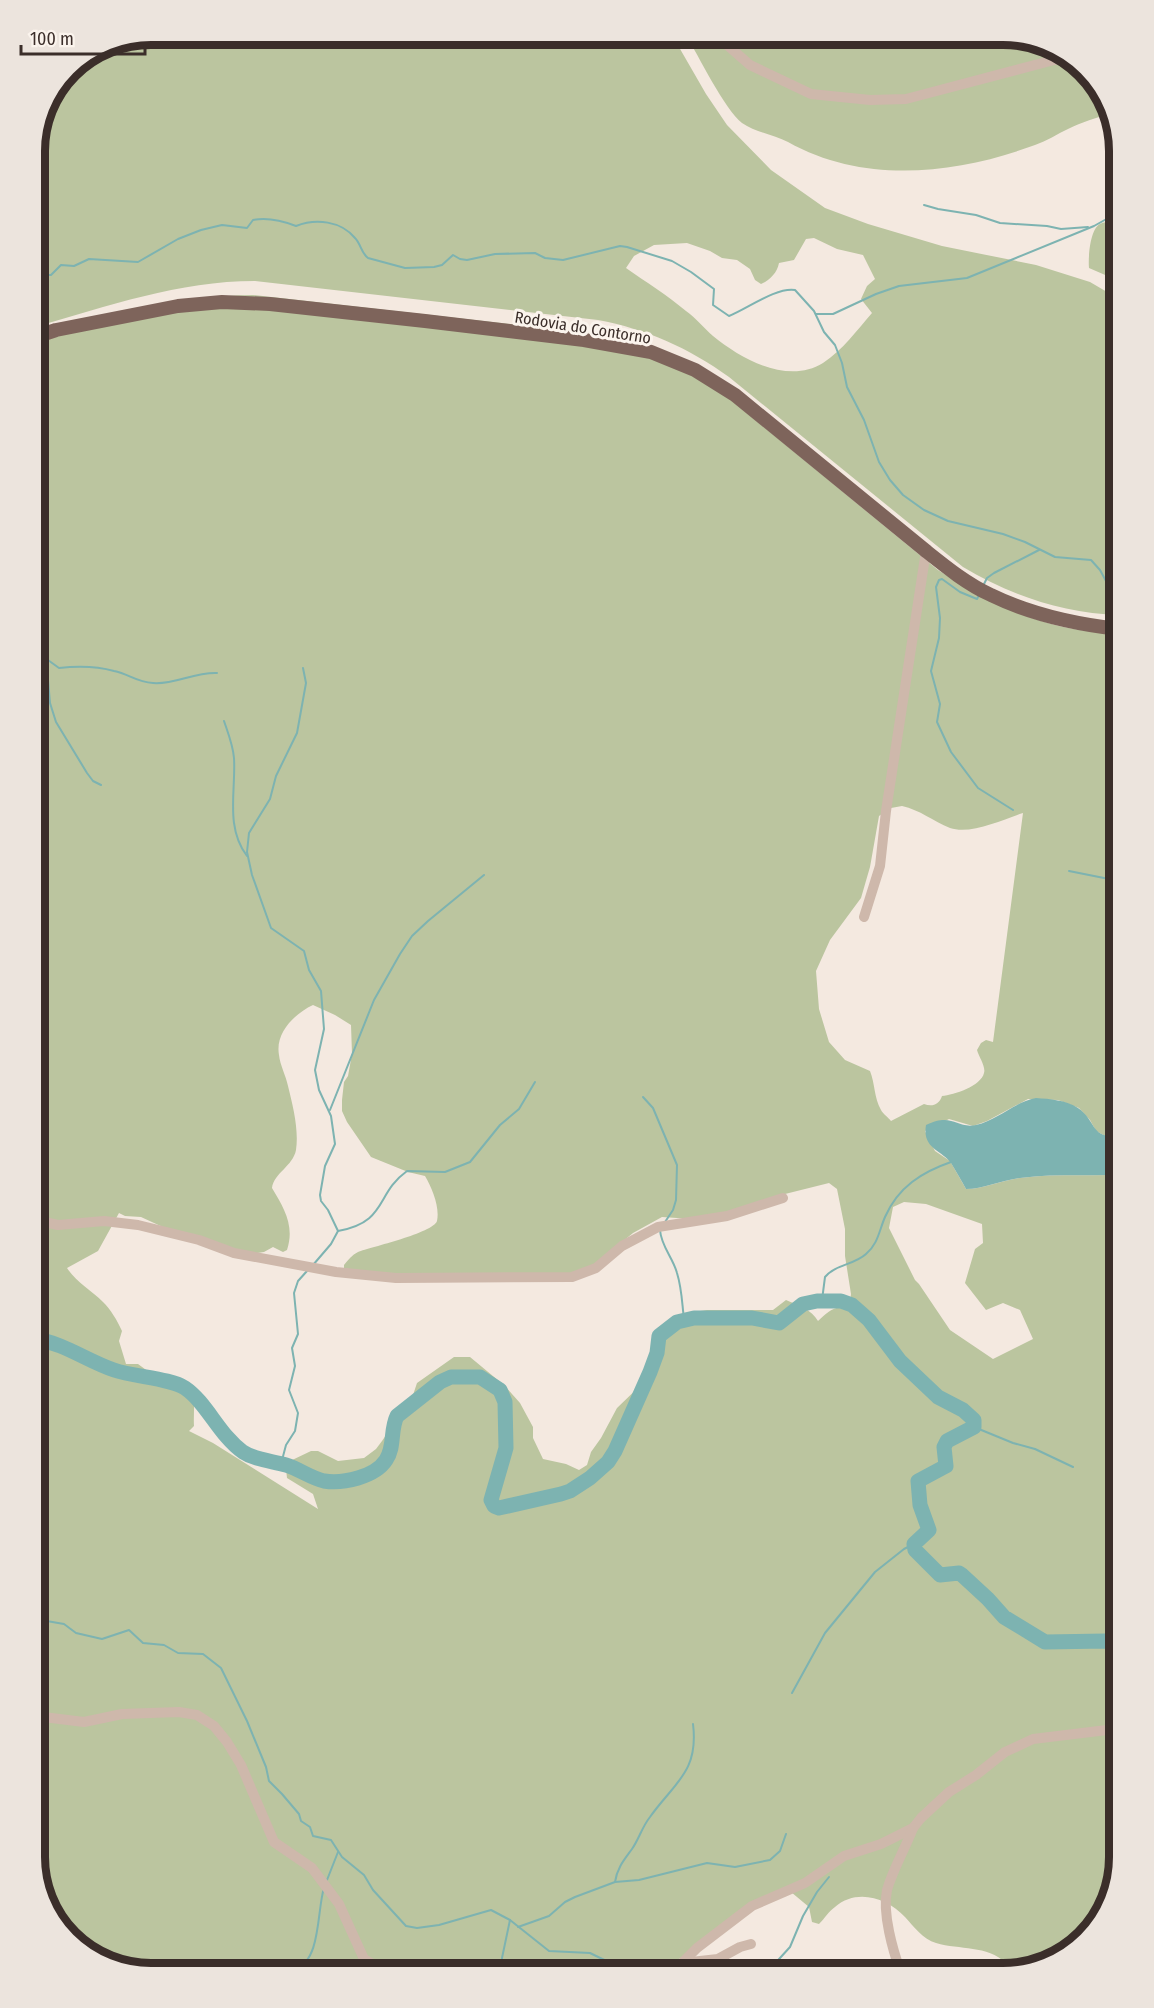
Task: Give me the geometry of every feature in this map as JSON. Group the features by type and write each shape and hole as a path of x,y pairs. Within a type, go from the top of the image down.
{"main road":[{"name":"Rodovia do Contorno","path":"45,334 178,306 222,302 270,304 425,321 584,340 651,352 695,370 735,394 926,551 989,594 1037,614 1079,624 1109,628"}],"street":[{"path":"727,45 750,65 811,94 870,100 906,99 1057,60"},
{"path":"864,917 880,866 886,811 926,551"},
{"path":"45,1222 58,1225 104,1221 138,1225 199,1240 234,1252 336,1272 396,1278 572,1277 596,1268 622,1246 658,1227 727,1216 783,1198"},
{"path":"45,1717 84,1722 122,1714 178,1712 197,1715 214,1725 241,1765 274,1842 312,1868 339,1904 364,1959 373,1963"},
{"path":"898,1963 892,1944 886,1899 891,1878 913,1828 921,1818 949,1792 1013,1747 1033,1739 1109,1728"},
{"path":"682,1963 752,1906 805,1883 844,1856 881,1844 913,1828"},
{"path":"682,1963 718,1959 740,1947 751,1944"}],"green space":[{"path":"144,45 678,45 727,125 771,170 825,208 868,224 942,246 1036,265 1090,282 1109,293 1109,615 1078,611 1038,601 1000,586 963,567 729,377 698,357 650,334 598,320 255,281 199,285 117,303 45,324 45,144 47,131 56,104 71,81 98,59 111,53","holes":["814,238 837,249 863,255 875,279 867,286 861,299 872,313 830,358 809,369 795,371 765,366 737,353 713,336 679,305 626,268 634,256 654,245 687,243 722,258 737,260 750,269 755,280 761,284 773,276 779,263 794,260 806,239"]},
{"path":"692,45 1010,45 1050,56 1073,71 1091,92 1103,116 1079,124 1044,142 974,163 911,170 879,169 848,165 817,156 753,129 735,116 720,95"},
{"path":"1109,222 1109,277 1089,268 1090,244 1094,232 1100,224"},
{"path":"253,295 582,332 639,347 720,391 938,570 959,583 1002,606 1047,623 1095,632 1109,632 1109,1137 1096,1131 1079,1108 1058,1100 1028,1099 973,1126 949,1119 925,1131 935,1151 950,1161 966,1189 1020,1178 1109,1175 1109,1857 1103,1891 1091,1916 1073,1937 1050,1952 1030,1959 1006,1963 990,1953 936,1943 927,1939 898,1910 881,1900 872,1898 862,1897 844,1901 831,1910 819,1924 812,1922 809,1907 791,1892 763,1903 700,1949 670,1963 144,1963 117,1957 92,1945 71,1927 56,1904 49,1884 45,1857 45,340 142,311 197,299","holes":["902,806 958,830 977,828 1023,813 993,1042 986,1040 977,1050 983,1065 982,1078 966,1089 942,1096 935,1104 924,1104 891,1121 879,1105 870,1071 845,1060 829,1042 819,1009 816,971 830,940 861,898 870,867 879,816 891,808","313,1005 351,1025 352,1054 348,1076 344,1082 342,1100 342,1111 347,1122 371,1157 408,1172 425,1176 433,1192 438,1216 433,1226 414,1235 358,1252 349,1259 344,1268 386,1277 558,1279 593,1266 633,1233 662,1217 692,1219 762,1206 785,1194 829,1183 837,1189 845,1229 845,1256 851,1294 849,1310 836,1308 818,1321 808,1311 786,1300 773,1310 693,1312 684,1324 667,1337 646,1380 617,1408 591,1452 587,1465 579,1470 566,1464 543,1459 533,1438 533,1427 520,1403 505,1386 470,1357 454,1357 417,1383 413,1395 382,1441 364,1458 338,1461 318,1451 311,1451 288,1462 287,1478 313,1494 318,1509 213,1443 189,1431 194,1426 194,1405 193,1395 188,1385 164,1383 138,1364 126,1364 119,1341 122,1331 114,1315 67,1268 98,1251 119,1213 125,1216 141,1217 178,1234 251,1254 264,1252 273,1247 283,1252 287,1250 289,1225 272,1188 276,1178 294,1156 297,1134 294,1110 280,1059 279,1047 287,1025","904,1202 926,1204 982,1224 983,1243 975,1249 965,1283 986,1310 1003,1303 1020,1310 1033,1339 993,1359 950,1330 915,1280 889,1228 893,1207"]}],"water":[{"path":"1036,1098 1058,1100 1073,1105 1084,1113 1098,1132 1109,1136 1109,1175 1020,1178 966,1189 951,1163 927,1139 926,1125 935,1121 948,1120 969,1126 976,1125"}],"waterway":[{"path":"924,205 976,215 1000,223 1061,229 1088,227"},
{"path":"816,314 833,314 899,286 967,278 1094,226 1109,218"},
{"path":"45,275 51,275 61,265 74,266 89,259 138,262 178,239 201,230 222,225 247,228 253,220 264,219 296,226 312,222 335,225 349,232 368,258 405,268 442,265 453,255 467,260 495,254 535,253 545,258 563,260 620,246 627,247 672,261 691,272 714,289 713,305 729,316 771,295 795,290 814,311 824,332 835,345 847,387 864,420 879,462 903,495 924,510 948,521 1003,534 1055,557 1091,560 1100,570 1109,587"},
{"path":"984,584 987,578 994,573 1039,550"},
{"path":"979,595 977,599 960,592 942,579 936,587 940,618 939,638 931,671 940,704 937,722 951,752 978,788 1013,810"},
{"path":"45,658 59,668 100,668 153,683 217,673"},
{"path":"303,668 306,683 297,733 276,776 270,799 249,833 247,852 252,875 271,928 304,951 309,970 321,991 324,1029 315,1070 319,1090 331,1116 335,1144 325,1166 320,1195 338,1231"},
{"path":"45,671 50,703 56,722 87,773 93,781 101,785"},
{"path":"224,721 234,758 233,808 236,833 247,856"},
{"path":"1069,871 1109,879"},
{"path":"330,1110 374,1000 400,954 412,936 484,875"},
{"path":"338,1231 354,1227 365,1221 373,1214 397,1180 407,1171 445,1172 470,1162 500,1125 519,1109 535,1082"},
{"path":"643,1097 653,1108 677,1165 676,1200 665,1222"},
{"path":"822,1300 825,1277 834,1269 861,1258 870,1250 876,1242 890,1206 904,1189 921,1176 951,1162"},
{"path":"660,1230 679,1279 684,1319"},
{"path":"313,1265 331,1244 338,1231"},
{"path":"281,1464 286,1445 295,1431 298,1413 289,1390 295,1366 292,1348 298,1334 294,1293 298,1281 307,1271"},
{"path":"45,1341 114,1370 161,1380 185,1388 193,1394 227,1437 243,1452 258,1459 291,1467 319,1480 332,1482 358,1478 381,1466 391,1450 397,1416 440,1382 451,1377 480,1377 500,1390 505,1402 506,1448 491,1500 494,1506 499,1508 570,1491 608,1462 650,1372 657,1353 659,1336 677,1322 694,1318 752,1318 779,1323 803,1304 817,1301 841,1301 852,1305 869,1320 900,1361 938,1397 963,1410 974,1420 974,1427 947,1441 944,1447 946,1466 918,1481 920,1505 929,1530 914,1544 915,1550 940,1575 959,1573 962,1575 1004,1617 1045,1642 1109,1641"},
{"path":"974,1427 1013,1443 1035,1449 1073,1467"},
{"path":"792,1693 825,1633 875,1572 914,1544"},
{"path":"45,1621 64,1624 76,1633 102,1639 129,1630 143,1643 164,1645 178,1653 203,1654 221,1668 247,1721 266,1767 269,1781 299,1814 301,1821 310,1827 313,1836 331,1840 342,1857 364,1875 373,1890 406,1926 417,1928 439,1925 491,1910 510,1920 549,1951 590,1953 610,1963"},
{"path":"615,1882 619,1868 647,1821 683,1776 688,1766 694,1740 693,1724"},
{"path":"518,1927 549,1916 565,1902 575,1897 615,1882 639,1880 707,1863 735,1867 770,1860 780,1851 786,1834"},
{"path":"327,1880 338,1852"},
{"path":"775,1963 790,1947 803,1916 829,1877"},
{"path":"304,1963 310,1956 314,1945 324,1888"},
{"path":"502,1963 510,1920"}]}
